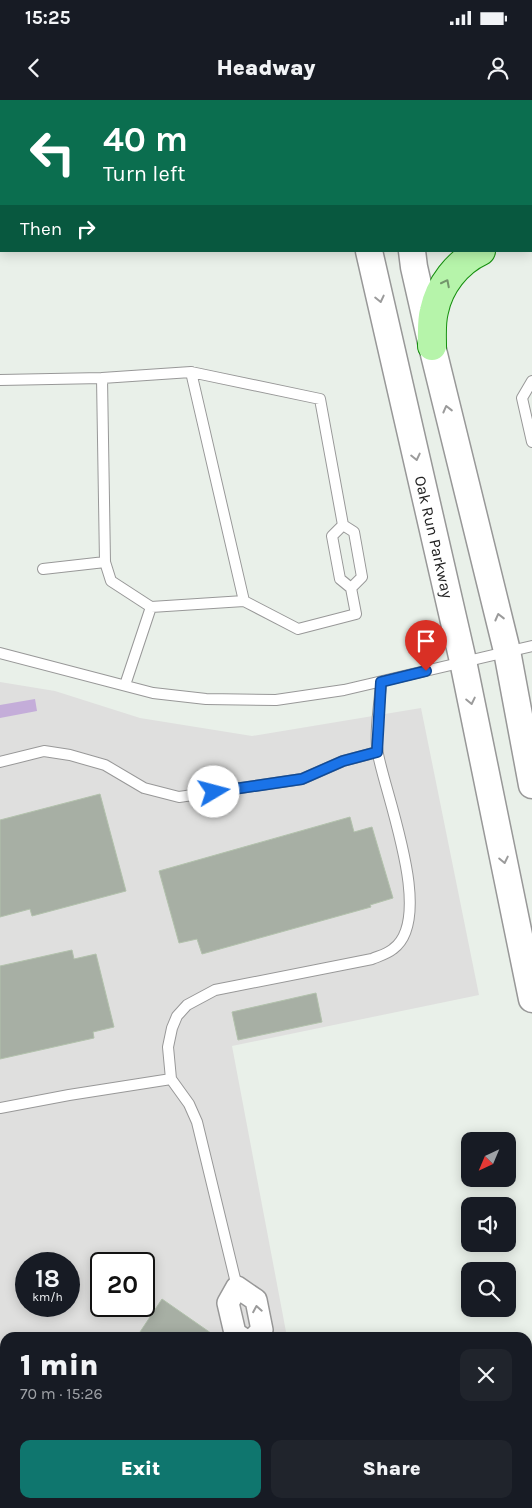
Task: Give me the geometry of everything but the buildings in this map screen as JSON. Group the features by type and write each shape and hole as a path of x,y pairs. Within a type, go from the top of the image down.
{"main road":[{"path":"432,346 434,311 448,277 479,252"}],"street":[{"name":"Oak Run Parkway","path":"370,252 463,661 532,999"},
{"path":"412,252 432,346 520,648 532,785"},
{"path":"235,1332 228,1303 237,1287 256,1300 262,1330 260,1332"}],"lane":[{"path":"191,372 244,600"},
{"path":"0,380 102,378 191,372 320,399 343,525 354,532 362,577 351,588"},
{"path":"102,378 104,562 112,581 151,607 244,600 298,629 356,614 351,588 340,579 332,536 343,525"},
{"path":"532,381 522,398 532,442"},
{"path":"44,569 104,562"},
{"path":"125,685 151,607"},
{"path":"0,653 153,693 206,699 276,700 311,696 381,682 520,648"},
{"path":"237,1287 197,1122 188,1104 171,1079 168,1047 172,1028 178,1016 187,1006 215,990 372,959 394,949 405,934 411,910 409,875 377,752 381,682"},
{"path":"0,762 44,751 70,756 105,765 144,788 178,797 302,779 343,761 377,752"},
{"path":"0,1108 171,1079"}],"shaded area":[{"path":"0,682 55,691 140,718 252,736 421,708 479,995 232,1046 286,1332 0,1332"},
{"path":"35,699 37,711 0,718 0,705"}],"route":[{"path":"214,792 302,779 343,761 377,752 381,682 426,671"}]}
